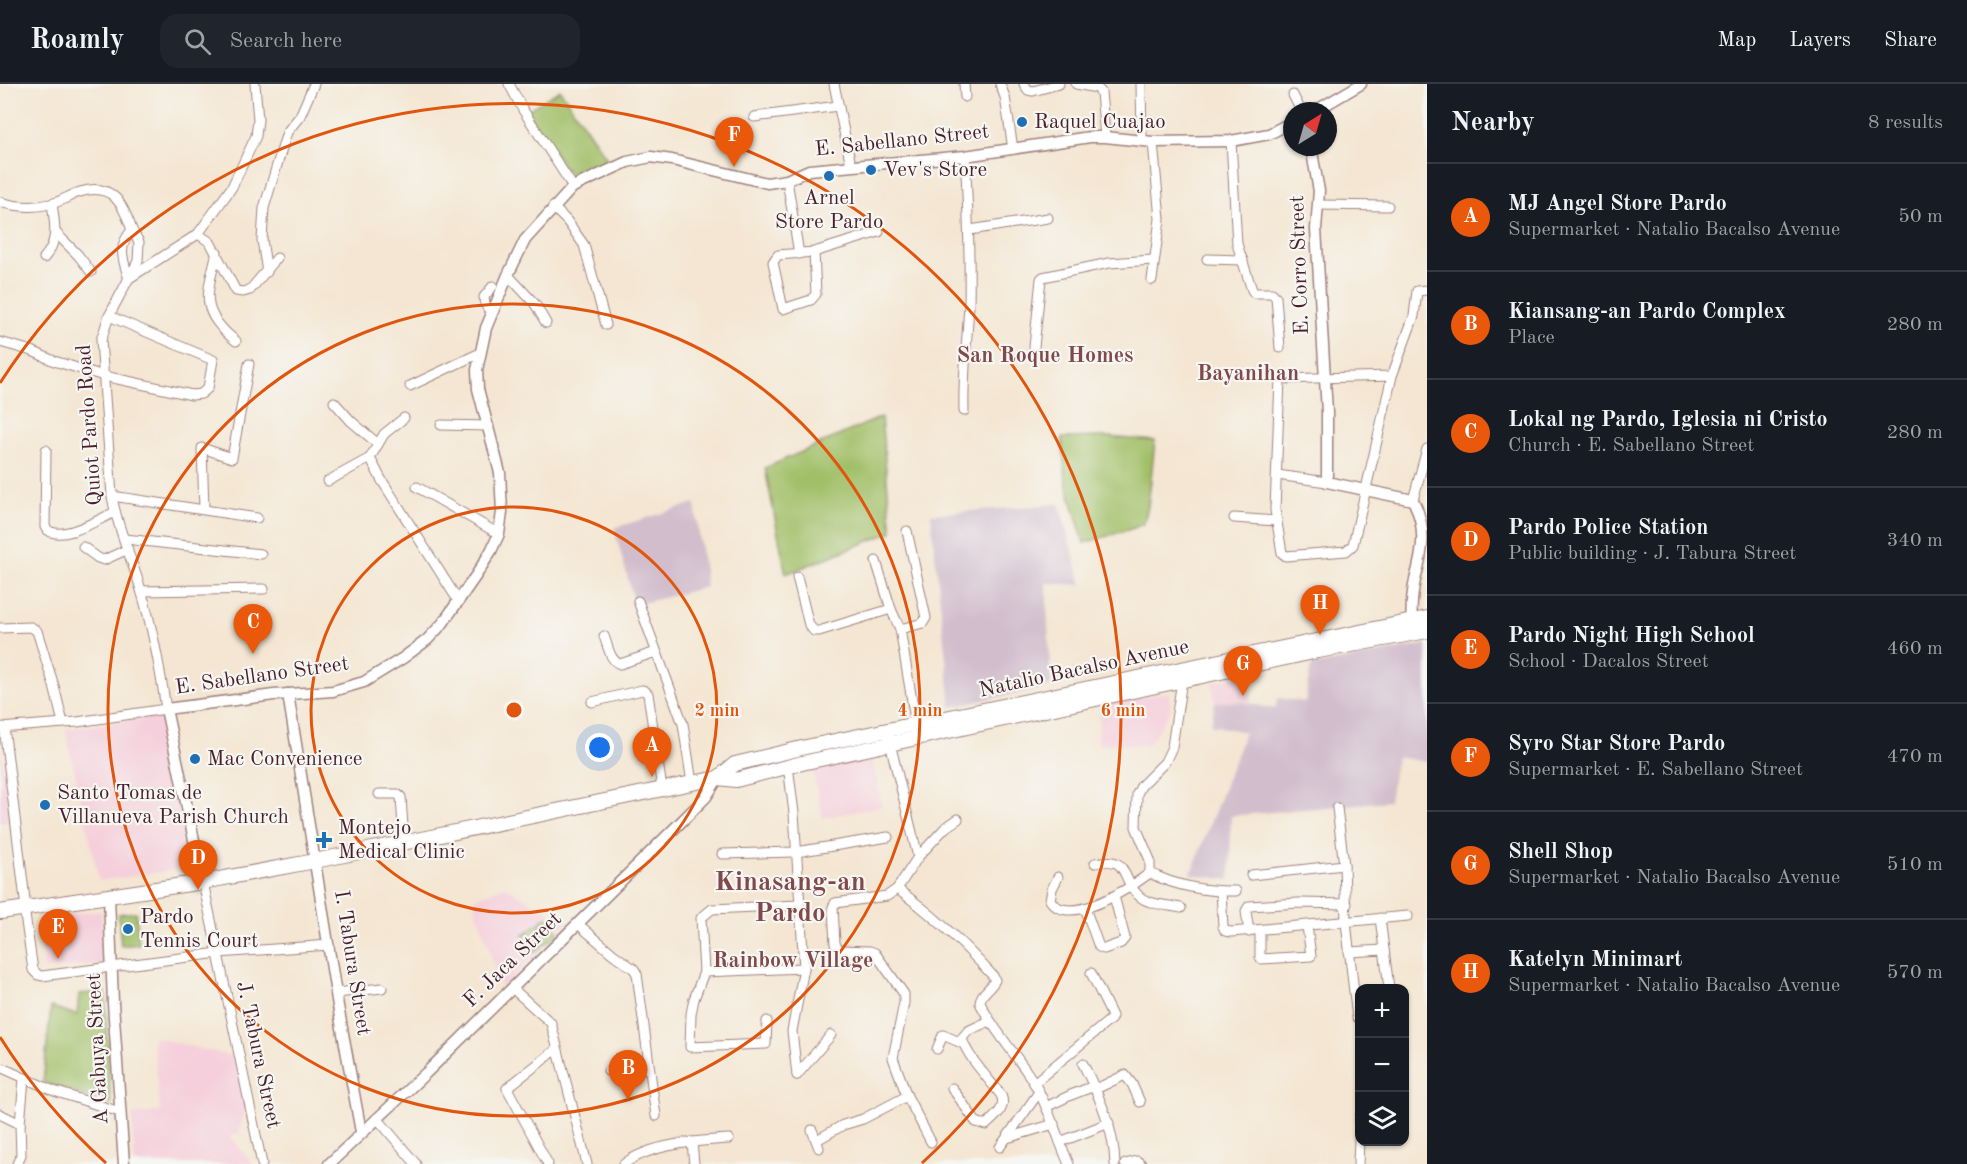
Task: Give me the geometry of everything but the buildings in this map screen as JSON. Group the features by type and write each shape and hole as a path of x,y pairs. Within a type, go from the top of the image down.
{"main road":[{"name":"Natalio Bacalso Avenue","path":"0,912 203,882 718,778 736,780 788,766 891,745 1412,627 1427,618"},
{"name":"Natalio Bacalso Avenue","path":"718,778 735,764 887,731 1412,627 1427,631"}],"street":[{"path":"0,202 25,207 52,204 79,192 90,190 110,194 124,206 132,230 124,239 122,257 128,278 198,234 232,187 256,136 258,120 255,84"},
{"path":"267,272 262,240 264,208 287,132 300,116 314,84"},
{"path":"509,84 573,188"},
{"path":"834,84 851,165"},
{"path":"964,84 964,97"},
{"path":"1000,84 1005,97 1013,149"},
{"path":"1024,84 1028,90 1033,91 1059,84"},
{"path":"1076,84 1097,88 1101,92 1106,137"},
{"path":"1141,84 1147,141 1160,219 1152,279"},
{"path":"1330,102 1361,84"},
{"path":"1293,95 1296,102"},
{"path":"754,117 838,106"},
{"name":"E. Sabellano Street","path":"2,728 63,723 288,694 333,691 374,677 427,640 459,602 499,534 502,512 501,484 489,426 478,389 477,370 491,313 525,240 553,207 573,188 627,162 651,158 672,160 767,183 787,180 809,170 964,156 1106,137 1147,141 1230,141 1269,134 1283,127"},
{"path":"1230,141 1238,244 1254,293 1272,293 1276,297 1280,348"},
{"path":"964,156 970,230 969,306 963,375 964,411"},
{"name":"E. Corro Street","path":"1313,156 1319,191 1316,229 1326,412 1327,482"},
{"path":"787,180 799,254"},
{"path":"44,258 52,250 56,233 52,204"},
{"path":"1318,205 1388,206"},
{"path":"553,207 567,221 584,245 606,325"},
{"path":"970,230 1048,218"},
{"name":"Quiot Pardo Road","path":"132,230 139,242 138,261 109,316 101,340 112,496 154,636 166,709 203,882"},
{"path":"814,252 816,294 811,300 783,309 773,262 778,255 814,252 879,232"},
{"path":"56,233 91,272"},
{"path":"198,234 210,242 217,252 236,291 250,290 277,258"},
{"path":"217,252 206,297 214,320 236,341"},
{"path":"1034,347 1043,277 1109,263 1153,260"},
{"path":"1207,260 1243,260"},
{"path":"508,275 535,304 546,322"},
{"path":"491,313 485,304 484,297 493,286"},
{"path":"1392,376 1280,379 1276,521 1282,553 1286,556 1347,551 1353,545 1392,376 1414,315 1417,291 1427,290"},
{"path":"0,342 104,376 192,395 201,394 208,388 213,360 109,316"},
{"path":"410,386 480,353"},
{"path":"204,509 202,448 232,458 249,364"},
{"path":"334,402 351,421 378,444"},
{"path":"328,481 370,458 384,434 404,418"},
{"path":"441,425 489,426"},
{"path":"1413,501 1427,449"},
{"path":"46,450 45,527 48,532 54,534 81,528 115,512"},
{"path":"370,458 459,602"},
{"path":"1277,475 1365,489 1413,501 1418,507 1425,528 1426,547 1415,583 1412,627"},
{"path":"417,487 499,534"},
{"path":"112,496 257,518"},
{"path":"1234,518 1276,521"},
{"path":"900,629 923,623 927,618 907,531"},
{"path":"125,539 261,554"},
{"path":"83,548 104,560 128,549"},
{"path":"876,561 891,609 900,629 916,725"},
{"path":"797,577 809,625 814,631 891,609"},
{"path":"142,591 264,589"},
{"path":"638,601 683,724 692,783"},
{"path":"0,628 31,627 37,631 63,723"},
{"path":"604,636 612,658 617,664 656,652"},
{"path":"1150,873 1150,860 1136,827 1137,794 1165,762 1172,747 1182,680"},
{"path":"592,702 642,690 648,694 662,789"},
{"name":"I. Tabura Street","path":"288,694 336,993 362,1132"},
{"path":"2,728 33,967 38,975 112,968 219,953 329,945"},
{"path":"887,731 918,857"},
{"path":"788,766 804,968 792,1031 797,1075 831,1035"},
{"name":"F. Jaca Street","path":"329,1164 680,824 706,797 718,778"},
{"path":"379,794 397,794 401,797 404,842"},
{"path":"1337,808 1344,864 1346,922 1355,992"},
{"path":"931,1142 907,1096 893,1058 904,1004 903,994 874,953 839,950 835,944 833,906 836,903 887,896 897,888 918,857 945,828 958,819"},
{"path":"722,854 796,852 888,837"},
{"path":"1095,863 1117,862 1125,872 1131,887 1141,898 1181,908"},
{"path":"1251,875 1344,864"},
{"path":"1058,877 1050,900 1053,904 1070,910 1085,908 1114,896 1150,873"},
{"path":"1150,873 1162,879 1221,891 1236,891"},
{"name":"J. Tabura Street","path":"203,882 262,1164"},
{"path":"897,888 960,939 993,976 995,980 993,985 980,999 989,1021 1036,1087 1054,1124 1069,1164 1064,1164"},
{"path":"1221,891 1225,931 1249,932 1408,916"},
{"name":"A Gabuya Street","path":"109,896 124,1164"},
{"path":"1085,908 1099,947 1104,949 1121,943 1125,938 1114,896"},
{"path":"1249,932 1246,911 1249,906 1299,903 1347,904"},
{"path":"767,1021 766,1044 690,1047 692,1006 704,972 701,918 712,909 800,905"},
{"path":"1380,918 1388,984"},
{"path":"578,924 634,969 637,974 656,1116"},
{"path":"1260,930 1261,958 1311,956 1307,926"},
{"path":"1349,952 1384,950"},
{"path":"704,972 804,968"},
{"path":"1000,1147 1036,1087 1111,1019 1112,1016 1090,973"},
{"path":"336,993 382,988"},
{"path":"512,988 551,1023 587,1164"},
{"path":"952,1088 976,1122 980,1124 986,1125 1002,1109 1004,1102 962,1038 968,1031 989,1021"},
{"path":"937,1049 943,1035 964,1044"},
{"path":"548,1164 507,1088 557,1048"},
{"path":"1083,1064 1109,1123 1114,1144 1115,1164"},
{"path":"0,1067 54,1091 120,1112"},
{"path":"608,1071 649,1068"},
{"path":"1046,1107 1076,1092 1095,1088 1125,1075 1140,1102"},
{"path":"17,1164 21,1155 20,1124 24,1079"},
{"path":"812,1130 818,1144 843,1125 863,1119 907,1096"},
{"path":"0,1114 20,1124"},
{"path":"377,1118 416,1164"},
{"path":"1060,1142 1109,1123"},
{"path":"1007,1138 1054,1124"},
{"path":"624,1164 631,1158 652,1151 692,1142 729,1139"},
{"path":"692,1142 694,1164"},
{"path":"1358,1146 1358,1164"},
{"path":"1125,1164 1137,1161 1141,1164"}],"shaded area":[{"path":"695,503 706,587 635,605 614,528"},
{"path":"1059,504 1082,585 1046,583 1051,686 951,707 931,514"},
{"path":"1427,644 1427,762 1397,757 1389,801 1231,816 1230,880 1191,874 1245,732 1211,725 1215,702 1243,702 1275,709 1278,698 1305,702 1311,666"},
{"path":"1247,675 1252,704 1215,702 1212,682"},
{"path":"1169,692 1171,710 1148,745 1098,744 1100,705"},
{"path":"161,716 194,867 99,881 65,729"},
{"path":"0,735 10,822 0,823"},
{"path":"871,756 882,806 823,818 812,769"},
{"path":"504,886 568,923 502,989 473,900"},
{"path":"101,911 106,963 44,969 39,917"},
{"path":"153,1037 236,1057 247,1106 238,1134 229,1136 253,1164 135,1164 132,1114 160,1112"}],"green space":[{"path":"560,90 610,163 573,180 526,111"},
{"path":"881,417 892,532 786,574 765,468"},
{"path":"1108,437 1155,441 1148,506 1144,523 1084,543 1066,482 1062,438"},
{"name":"Pardo Tennis Court","path":"136,912 139,944 121,946 118,914"},
{"path":"547,917 559,933 535,952 523,935"},
{"path":"105,992 111,1105 43,1082 51,1007 77,1015 79,994"}],"place":[{"name":"Raquel Cuajao","path":"1022,122"},
{"name":"Syro Star Store Pardo","path":"734,167"},
{"name":"Vev's Store","path":"871,170"},
{"name":"Arnel Store Pardo","path":"829,176"},
{"name":"Katelyn Minimart","path":"1320,635"},
{"name":"Lokal ng Pardo, Iglesia ni Cristo","path":"253,654"},
{"name":"Shell Shop","path":"1243,696"},
{"name":"Mac Convenience","path":"195,759"},
{"name":"MJ Angel Store Pardo","path":"652,777"},
{"name":"Santo Tomas de Villanueva Parish Church","path":"45,805"},
{"name":"Montejo Medical Clinic","path":"324,840"},
{"name":"Pardo Police Station","path":"198,890"},
{"name":"Pardo Tennis Court","path":"128,929"},
{"name":"Pardo Night High School","path":"58,959"},
{"name":"Kiansang-an Pardo Complex","path":"628,1100"}],"district":[{"name":"San Roque Homes","path":"1045,356"},
{"name":"Bayanihan","path":"1248,374"},
{"name":"Kinasang-an Pardo","path":"790,898"},
{"name":"Rainbow Village","path":"793,961"}]}
